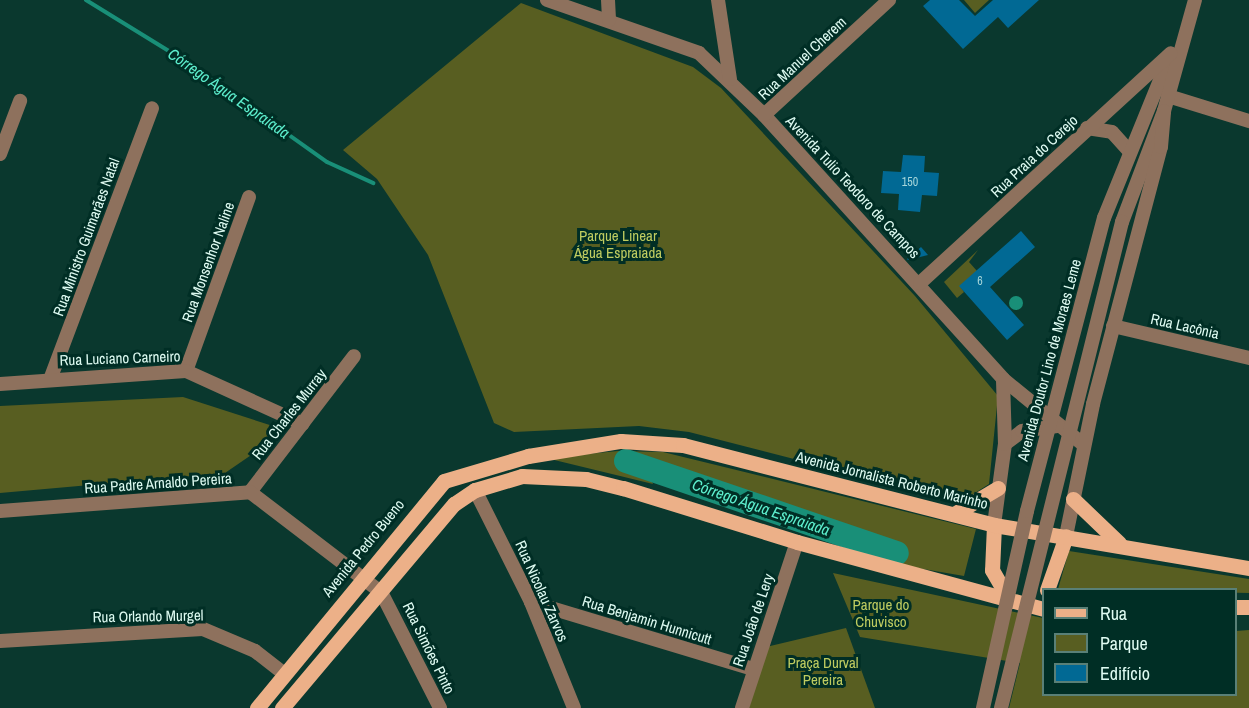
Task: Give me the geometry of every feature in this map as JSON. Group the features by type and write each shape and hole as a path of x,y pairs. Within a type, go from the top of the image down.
{"main road":[{"name":"Avenida Jornalista Roberto Marinho","path":"528,456 653,440 994,525 1122,544 1249,568"},
{"name":"Avenida Pedro Bueno","path":"257,708 362,577 444,481 528,456"},
{"path":"289,705 439,520 475,490 522,476 553,475 623,488 797,542 1010,601 1041,604"},
{"path":"954,514 998,488"},
{"path":"1073,499 1122,544"},
{"path":"994,525 992,570 1010,601"},
{"path":"1048,588 1066,536"}],"street":[{"name":"Avenida Tulio Teodoro de Campos","path":"547,0 699,52 730,79 920,283 1003,379 1084,445"},
{"path":"608,0 609,21"},
{"path":"718,0 730,79"},
{"name":"Rua Manuel Cherem","path":"764,116 889,0"},
{"name":"Avenida Doutor Lino de Moraes Leme","path":"1001,708 1122,222 1164,111 1195,0"},
{"name":"Avenida Doutor Lino de Moraes Leme","path":"983,708 1027,511 1104,218 1129,151 1171,53 1185,33"},
{"name":"Rua Praia do Cerejo","path":"920,283 1171,53"},
{"path":"1168,96 1249,121"},
{"path":"0,154 20,101"},
{"name":"Rua Ministro Guimarães Natal","path":"51,377 152,108"},
{"name":"Avenida Doutor Lino de Moraes Leme","path":"1066,536 1084,445 1113,326 1161,147 1164,111"},
{"path":"1087,128 1116,134 1129,151"},
{"name":"Rua Monsenhor Naline","path":"186,371 249,197"},
{"name":"Rua Lacônia","path":"1113,326 1249,358"},
{"name":"Rua Charles Murray","path":"250,492 354,356"},
{"name":"Rua Luciano Carneiro","path":"0,384 51,377 186,371 303,424"},
{"path":"994,525 1005,444 1003,379"},
{"path":"1005,444 1022,431 1059,426"},
{"name":"Rua Nicolau Zarvos","path":"475,490 531,602 574,708"},
{"name":"Rua Padre Arnaldo Pereira","path":"0,511 250,492 362,577"},
{"name":"Rua João de Lery","path":"742,708 753,669 797,542"},
{"name":"Rua Simões Pinto","path":"362,577 381,592 440,708"},
{"name":"Rua Benjamin Hunnicutt","path":"531,602 753,669"},
{"name":"Rua Orlando Murgel","path":"0,641 204,629 246,646 284,674"}],"green space":[{"path":"964,0 989,0 975,13"},
{"name":"Parque Linear Água Espraiada","path":"521,3 693,67 721,88 915,296 998,396 989,484 961,502 689,432 639,426 514,432 494,423 428,255 377,179 343,150"},
{"path":"978,250 969,262 977,271 960,286 964,292 957,298 944,282"},
{"path":"183,397 276,427 257,451 225,473 0,493 0,406"},
{"path":"618,451 663,452 976,529 964,576 894,564 898,545 779,509 630,454 623,469 651,479 653,484 546,458"},
{"path":"1069,551 1249,579 1249,593 1237,593 1237,588 1058,588"},
{"name":"Parque do Chuvisco","path":"833,573 1042,618 1042,696 1237,696 1237,631 1249,630 1249,708 1009,708 1020,663 860,637"},
{"name":"Praça Durval Pereira","path":"846,628 875,708 749,708 766,647"}],"shaded area":[{"path":"1013,296 1019,296 1023,303 1019,310 1013,310 1009,306 1009,300"}],"building":[{"path":"930,0 959,0 975,16 993,0 1039,0 1008,28 998,17 963,49 923,6"},
{"path":"903,155 925,156 924,172 939,173 937,196 922,195 920,212 898,210 899,194 881,193 883,171 901,172"},
{"path":"1021,231 1035,247 990,287 1024,325 1007,340 959,286"},
{"path":"921,247 928,255 907,259"}],"waterway":[{"name":"Córrego Água Espraiada","path":"86,0 182,59 327,162 373,183"},
{"name":"Córrego Água Espraiada","path":"626,461 897,553"}]}
